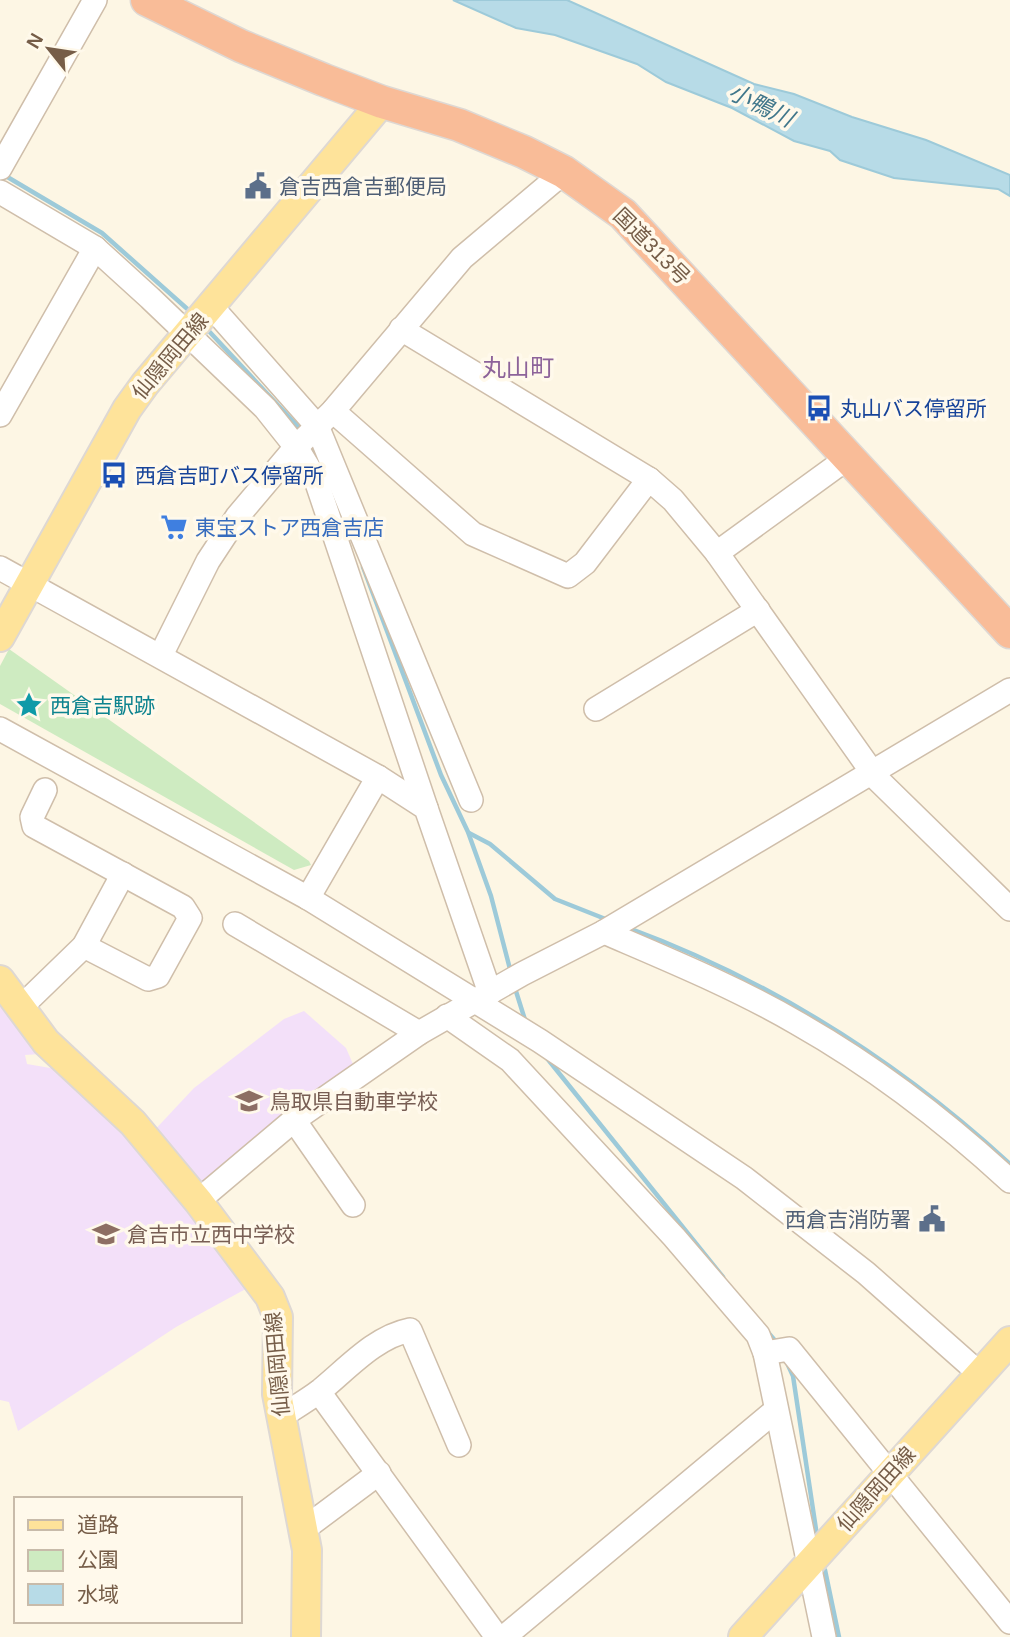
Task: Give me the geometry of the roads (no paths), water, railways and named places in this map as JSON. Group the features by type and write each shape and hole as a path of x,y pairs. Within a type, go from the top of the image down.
{"highway":[{"name":"国道313号","path":"147,0 241,46 382,102 459,125 564,172 623,214 1010,632"}],"main road":[{"name":"仙隠岡田線","path":"0,637 127,409 382,102"},
{"name":"仙隠岡田線","path":"0,980 46,1042 134,1123 198,1201 270,1297 278,1317 276,1394 304,1529 308,1574 306,1637"},
{"name":"仙隠岡田線","path":"743,1637 1010,1341"}],"street":[{"path":"0,168 94,0"},
{"path":"161,655 208,561 237,517 296,447 325,419 462,258 564,172"},
{"path":"0,192 95,248 199,320 474,534 568,576 585,563 649,480"},
{"path":"0,415 95,248"},
{"path":"199,320 296,447 316,480 426,808 513,1024 744,1178 866,1273 980,1374"},
{"path":"401,329 649,480 673,500 717,553 877,779 1010,909"},
{"path":"325,419 471,800"},
{"path":"717,553 849,457"},
{"path":"0,568 378,777 426,808"},
{"path":"596,709 758,610"},
{"path":"198,1201 294,1120 419,1033 608,930 1010,690"},
{"path":"0,729 308,898 498,988"},
{"path":"308,898 378,777"},
{"path":"46,790 32,817 34,826 184,907 190,918 158,976 148,979 84,946"},
{"path":"20,1008 84,946 123,874"},
{"path":"235,924 419,1033"},
{"path":"608,930 797,1023 893,1086 1010,1181"},
{"path":"447,1016 510,1060 674,1237 758,1335 765,1353 824,1637"},
{"path":"294,1120 353,1205"},
{"path":"280,1417 319,1392 374,1346 397,1332 410,1330 459,1445"},
{"path":"765,1353 789,1349 1010,1622"},
{"path":"319,1392 497,1637"},
{"path":"505,1637 776,1410"},
{"path":"304,1529 379,1473"}],"water":[{"name":"小鴨川","path":"453,0 567,0 754,84 794,94 852,117 926,140 1010,175 1010,196 998,189 894,178 840,160 830,151 794,141 732,108 666,82 637,64 555,35 516,28"}],"waterway":[{"path":"4,175 102,233 193,314"},
{"path":"206,328 303,432"},
{"path":"310,442 324,472"},
{"path":"363,567 441,775 468,832 491,896 511,973"},
{"path":"469,833 490,844 555,899 608,920"},
{"path":"626,927 731,972 830,1027 923,1091 1010,1164"},
{"path":"514,985 526,1023"},
{"path":"546,1057 723,1277"},
{"path":"766,1330 778,1344"},
{"path":"788,1365 793,1376 817,1536"},
{"path":"825,1570 839,1637"}],"place":[{"name":"倉吉西倉吉郵便局","path":"258,186"},
{"name":"丸山バス停留所","path":"819,408"},
{"name":"西倉吉町バス停留所","path":"114,475"},
{"name":"東宝ストア西倉吉店","path":"174,527"},
{"name":"西倉吉駅跡","path":"29,705"},
{"name":"鳥取県自動車学校","path":"249,1101"},
{"name":"西倉吉消防署","path":"932,1219"},
{"name":"倉吉市立西中学校","path":"106,1234"}],"district":[{"name":"丸山町","path":"518,367"}]}
